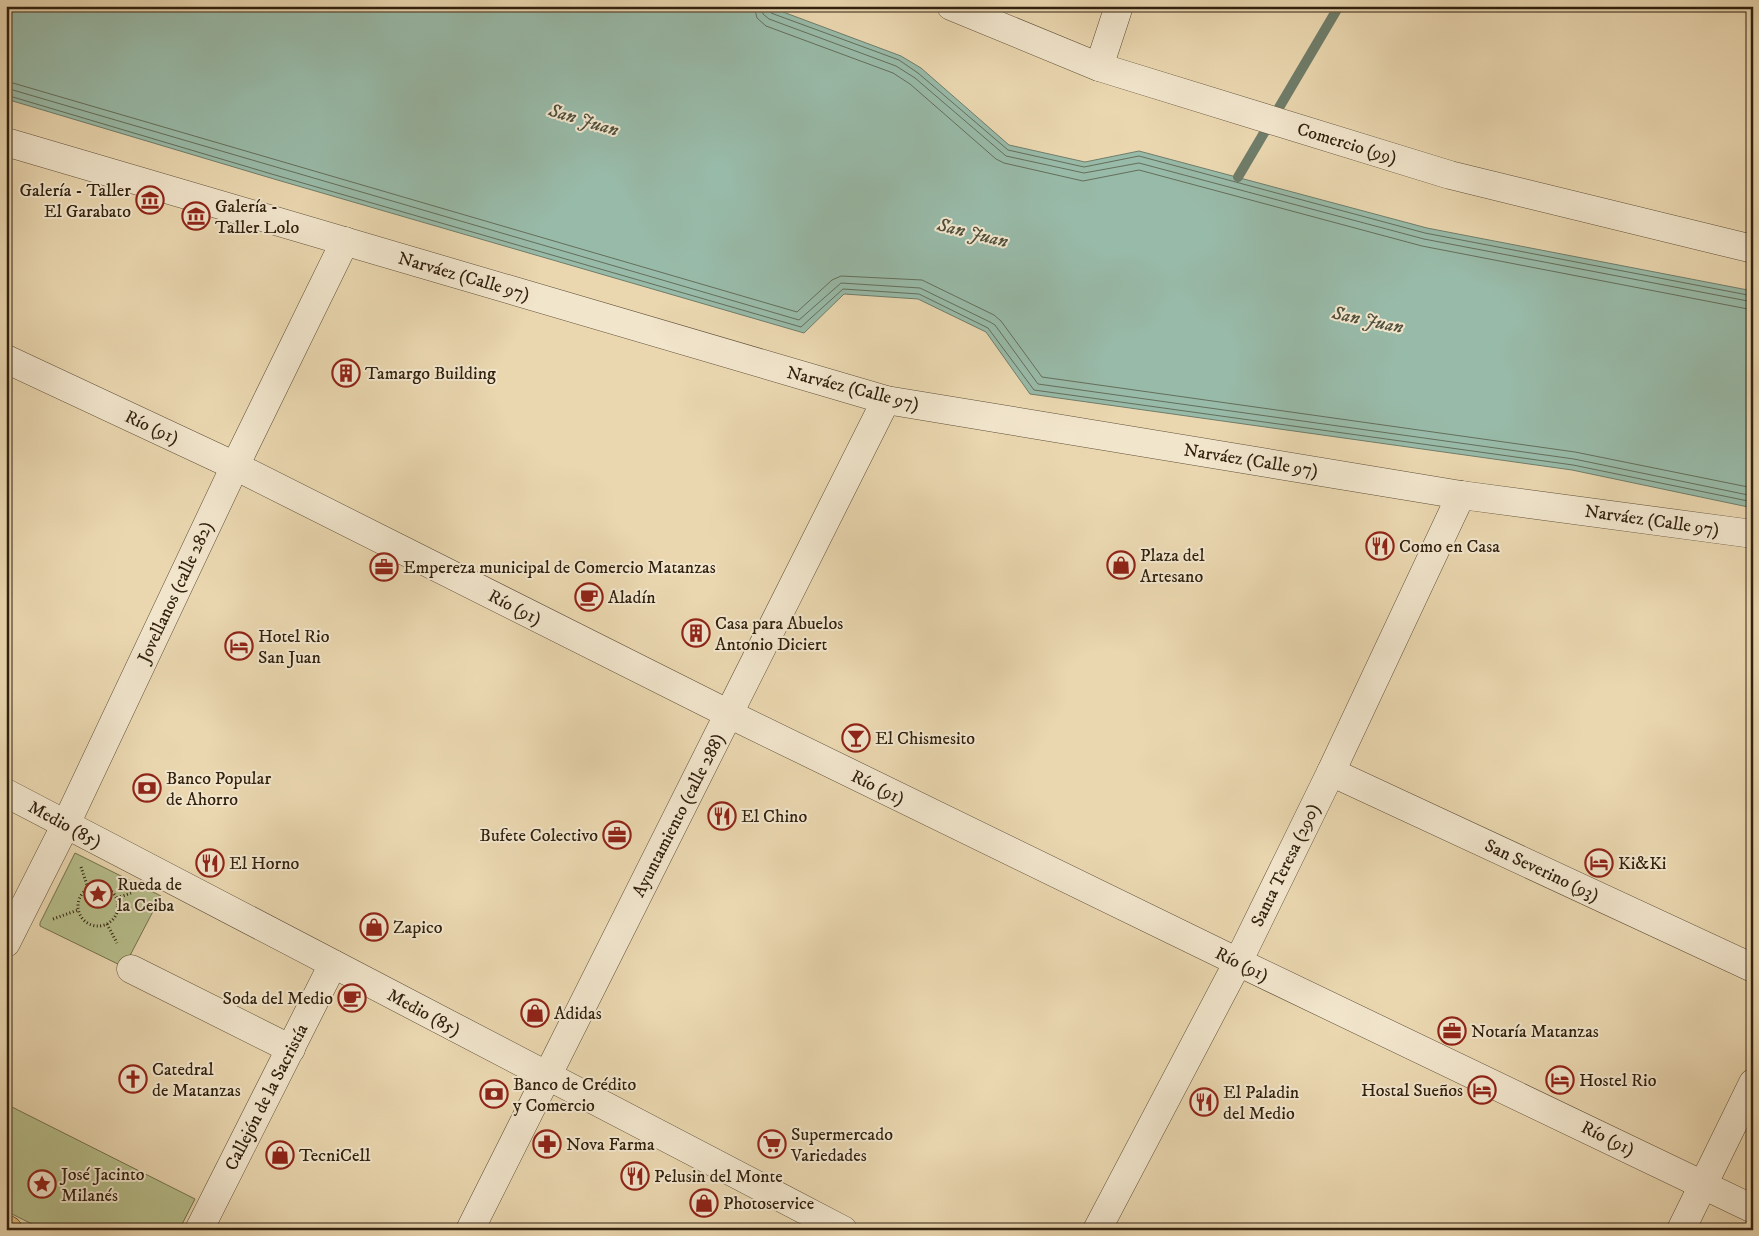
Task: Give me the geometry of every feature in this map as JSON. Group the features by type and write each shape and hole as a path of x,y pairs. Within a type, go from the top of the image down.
{"street":[{"name":"Comercio (99)","path":"951,6 1098,67 1450,175 1753,249"},
{"path":"1098,67 1119,6"},
{"name":"Narváez (Calle 97)","path":"6,142 886,400 1462,495 1753,534"},
{"name":"Jovellanos (calle 282)","path":"6,943 66,824 235,466 345,241"},
{"name":"Río (91)","path":"6,359 235,466 729,714 1238,962 1753,1209"},
{"name":"Ayuntamiento (calle 288)","path":"470,1230 886,400"},
{"name":"Santa Teresa (290)","path":"1097,1230 1238,962 1331,772 1462,495"},
{"name":"San Severino (93)","path":"1331,772 1753,968"},
{"name":"Medio (85)","path":"6,793 843,1230"},
{"name":"Callejón de la Sacristía","path":"199,1230 333,964"},
{"path":"131,968 291,1049"},
{"path":"1681,1230 1753,1083"}],"path":[{"path":"94,885 108,887 118,898 118,912 115,918 107,924 90,925 84,921 78,910 80,897 88,888 94,885"}],"green space":[{"path":"75,853 161,896 124,967 40,926"},
{"path":"6,1104 195,1199 179,1230 44,1230 6,1211"}],"water":[{"name":"San Juan","path":"6,6 767,6 901,56 921,68 1009,145 1085,162 1139,151 1427,228 1753,291 1753,508 1572,470 1030,394 986,332 918,299 844,294 804,333 6,99"}],"waterway":[{"path":"1238,177 1339,6"}],"place":[{"name":"Galería - Taller El Garabato","path":"150,200"},
{"name":"Galería - Taller Lolo","path":"196,216"},
{"name":"Tamargo Building","path":"346,373"},
{"name":"Como en Casa","path":"1380,546"},
{"name":"Plaza del Artesano","path":"1121,565"},
{"name":"Empereza municipal de Comercio Matanzas","path":"384,567"},
{"name":"Aladín","path":"589,597"},
{"name":"Casa para Abuelos Antonio Diciert","path":"696,633"},
{"name":"Hotel Rio San Juan","path":"239,646"},
{"name":"El Chismesito","path":"856,738"},
{"name":"Banco Popular de Ahorro","path":"147,788"},
{"name":"El Chino","path":"722,816"},
{"name":"Bufete Colectivo","path":"617,835"},
{"name":"El Horno","path":"210,863"},
{"name":"Ki&Ki","path":"1599,863"},
{"name":"Rueda de la Ceiba","path":"98,894"},
{"name":"Zapico","path":"374,927"},
{"name":"Soda del Medio","path":"352,998"},
{"name":"Adidas","path":"535,1013"},
{"name":"Notaría Matanzas","path":"1452,1031"},
{"name":"Catedral de Matanzas","path":"133,1079"},
{"name":"Hostel Rio","path":"1560,1080"},
{"name":"Hostal Sueños","path":"1482,1090"},
{"name":"Banco de Crédito y Comercio","path":"494,1094"},
{"name":"El Paladin del Medio","path":"1204,1102"},
{"name":"Nova Farma","path":"547,1144"},
{"name":"Supermercado Variedades","path":"772,1144"},
{"name":"TecniCell","path":"280,1155"},
{"name":"Pelusin del Monte","path":"635,1176"},
{"name":"José Jacinto Milanés","path":"42,1184"},
{"name":"Photoservice","path":"704,1203"}]}
